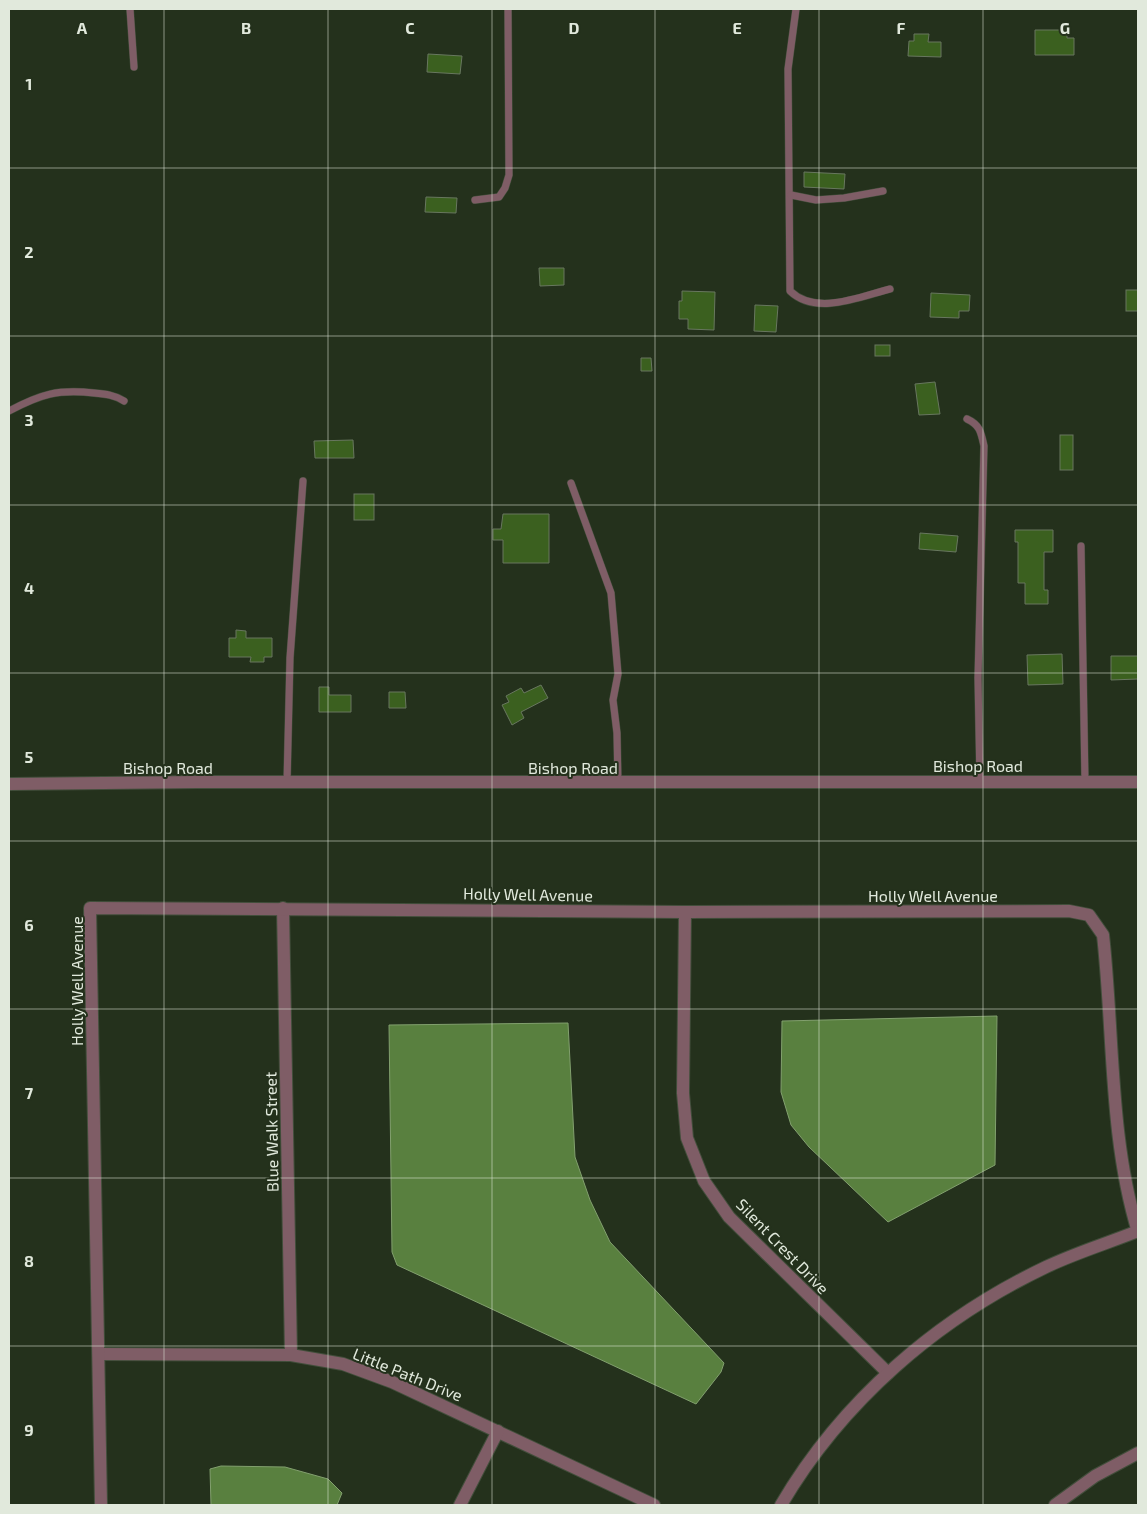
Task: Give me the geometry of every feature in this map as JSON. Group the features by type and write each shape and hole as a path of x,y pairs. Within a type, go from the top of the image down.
{"street":[{"name":"Bishop Road","path":"9,784 1138,782"},
{"name":"Holly Well Avenue","path":"99,1354 90,908 685,912 1068,912 1089,915 1103,935 1120,1148 1129,1204 1138,1232"},
{"name":"Blue Walk Street","path":"284,908 291,1355"},
{"name":"Silent Crest Drive","path":"685,912 683,1093 687,1138 704,1181 729,1217 888,1374"},
{"path":"781,1505 798,1476 836,1425 888,1374 953,1319 1046,1267 1138,1232"},
{"name":"Little Path Drive","path":"99,1354 291,1355 343,1364 384,1379 498,1430 654,1505"},
{"path":"99,1354 101,1505"},
{"path":"460,1505 498,1430"},
{"path":"1055,1505 1095,1476 1138,1453"}],"lane":[{"path":"130,9 134,67"},
{"path":"475,200 499,197 505,188 509,175 508,9"},
{"path":"796,9 788,69 791,195 790,291 797,298 812,304 840,302 890,289"},
{"path":"791,195 816,200 844,198 883,191"},
{"path":"9,410 48,394 68,390 111,395 124,401"},
{"path":"967,419 977,424 984,446 978,678 980,782"},
{"path":"287,783 290,658 303,481"},
{"path":"571,483 611,594 618,674 613,700 617,733 618,783"},
{"path":"1081,546 1086,782"}],"shaded area":[{"path":"997,1016 995,1165 888,1222 809,1147 791,1125 781,1092 782,1021"},
{"path":"568,1023 575,1157 590,1200 610,1242 724,1363 721,1372 696,1404 397,1265 392,1252 389,1025"},
{"path":"221,1466 285,1467 328,1479 342,1493 337,1505 211,1505 210,1469"}],"building":[{"path":"1035,30 1067,30 1067,38 1074,38 1074,55 1035,55"},
{"path":"914,34 929,34 928,42 941,42 941,57 908,56 909,41 914,41"},
{"path":"428,54 462,56 460,74 427,72"},
{"path":"804,172 845,174 844,189 804,187"},
{"path":"426,197 457,198 456,213 425,212"},
{"path":"539,268 564,268 564,285 540,286"},
{"path":"1126,290 1138,290 1138,311 1126,311"},
{"path":"682,291 715,292 714,330 688,329 688,319 679,319 679,301 682,301"},
{"path":"931,293 970,295 969,311 959,311 959,318 930,317"},
{"path":"755,305 778,306 776,332 754,331"},
{"path":"875,345 890,345 890,356 875,356"},
{"path":"641,358 651,358 652,371 641,371"},
{"path":"935,382 940,414 919,415 915,384"},
{"path":"1060,435 1073,435 1073,470 1060,470"},
{"path":"353,440 354,458 315,458 314,441"},
{"path":"354,494 374,494 374,520 354,520"},
{"path":"503,514 549,514 549,563 503,563 503,540 493,540 493,529 501,529"},
{"path":"1015,530 1053,530 1053,552 1044,552 1044,590 1048,590 1048,604 1025,604 1025,583 1018,583 1018,542 1015,542"},
{"path":"920,533 958,536 956,552 919,549"},
{"path":"236,630 246,631 246,638 272,638 272,657 264,657 264,662 250,662 251,657 229,657 229,638 236,638"},
{"path":"1062,654 1063,684 1028,685 1027,655"},
{"path":"1111,656 1138,656 1138,679 1111,680"},
{"path":"541,685 548,698 521,712 524,718 512,725 502,705 509,702 506,696 521,688 524,693"},
{"path":"319,687 329,687 329,695 351,695 351,712 319,712"},
{"path":"389,692 405,692 406,708 389,708"}]}
